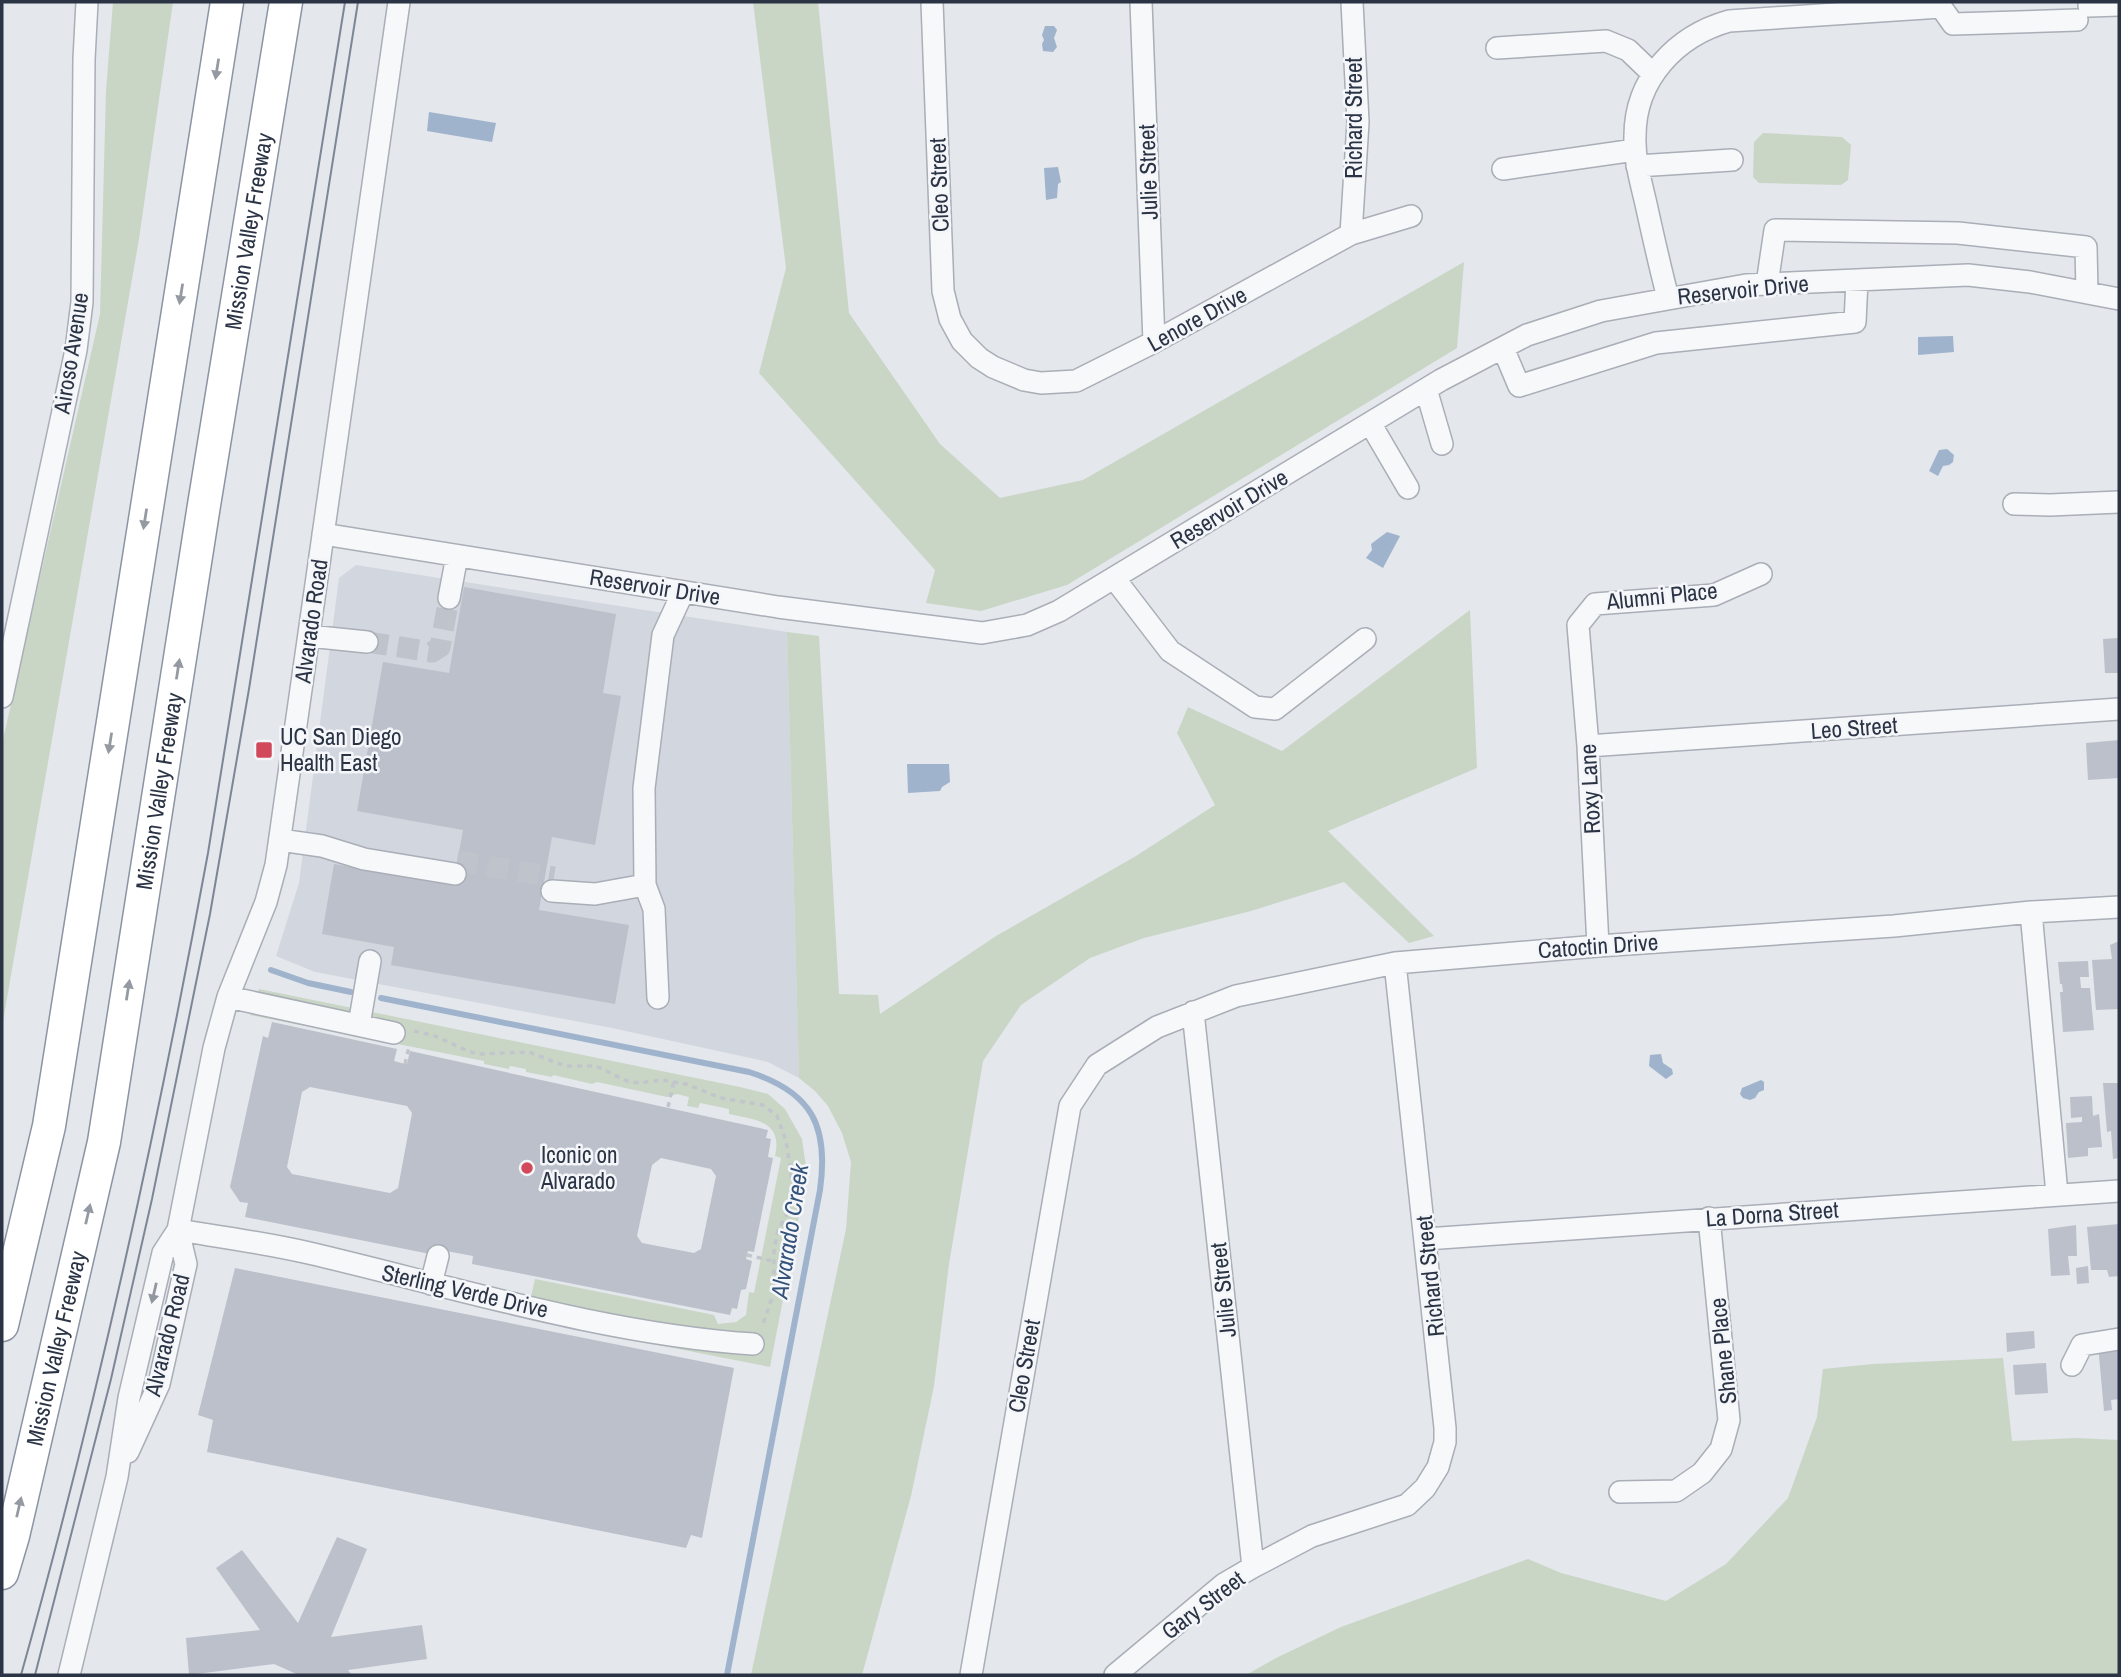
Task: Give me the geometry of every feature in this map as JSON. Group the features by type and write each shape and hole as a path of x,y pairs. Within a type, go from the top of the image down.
{"highway":[{"path":"2,1325 49,1126 228,2"},
{"name":"Mission Valley Freeway","path":"2,1573 16,1523 104,1142 286,2"}],"street":[{"name":"Airoso Avenue","path":"2,697 76,350 82,302 87,2"},
{"name":"Alvarado Road","path":"69,1675 117,1477 130,1398 163,1253 178,1230 214,1048 228,997 266,902 280,840 399,2"},
{"name":"Cleo Street","path":"932,2 943,294 950,319 962,341 979,358"},
{"name":"Julie Street","path":"1141,2 1154,342"},
{"name":"Richard Street","path":"1351,234 1358,122 1352,2"},
{"path":"1668,299 1636,158 1634,134 1645,88 1673,50 1686,40 1729,21 1941,7 1953,24 2083,13 2119,5"},
{"path":"1497,48 1606,41 1628,50 1653,74"},
{"path":"1503,169 1636,158 1732,160"},
{"name":"Lenore Drive","path":"979,358 1024,380 1059,383 1076,381 1154,342 1351,234 1411,216"},
{"path":"1766,284 1774,230 1958,233 2086,247 2087,292"},
{"name":"Reservoir Drive","path":"323,534 778,607 982,634 1027,625 1059,611 1426,389 1527,335 1601,311 1746,285 1968,275 2030,282 2119,299"},
{"path":"1503,348 1519,386 1656,343 1855,323 1857,280"},
{"path":"1426,389 1442,444"},
{"path":"1370,423 1408,488"},
{"path":"2014,505 2119,502"},
{"path":"449,598 457,556"},
{"name":"Alumni Place","path":"1578,633 1578,625 1595,604 1714,595 1761,574"},
{"path":"1114,578 1170,651 1255,707 1275,709 1364,639"},
{"path":"658,999 654,909 645,880 644,788 662,674 663,635 682,592"},
{"name":"Roxy Lane","path":"1578,633 1588,746 1598,946"},
{"path":"309,636 367,642"},
{"name":"Leo Street","path":"1588,746 2119,709"},
{"path":"280,840 322,846 364,859 456,868"},
{"path":"553,884 595,894 645,880"},
{"name":"Catoctin Drive","path":"1097,1065 1157,1027 1236,996 1395,962 1884,927 2031,912 2119,907"},
{"path":"2031,912 2057,1194"},
{"path":"359,1025 370,961"},
{"name":"Richard Street","path":"1337,1528 1407,1505 1432,1478 1443,1454 1445,1428 1395,962"},
{"path":"228,997 394,1033"},
{"name":"Julie Street","path":"1193,1012 1252,1567"},
{"name":"Cleo Street","path":"971,1675 1070,1106 1097,1065"},
{"name":"La Dorna Street","path":"1426,1240 2119,1191"},
{"name":"Shane Place","path":"1620,1492 1676,1490 1702,1473 1721,1449 1729,1420 1709,1218"},
{"name":"Sterling Verde Drive","path":"178,1230 307,1253 529,1307 681,1338 753,1344"},
{"path":"431,1284 438,1256"},
{"path":"2072,1365 2082,1345 2119,1339"},
{"name":"Gary Street","path":"1115,1675 1224,1584 1312,1536 1337,1528"}],"path":[{"path":"394,1033 424,1033 478,1054 529,1052 565,1066 596,1066 627,1082 674,1081 697,1087 721,1098 763,1105 777,1116 786,1141 793,1186 788,1212 778,1230 769,1310 753,1344"},
{"path":"668,1107 674,1081"},
{"path":"747,1255 773,1261"}],"shaded area":[{"path":"356,565 787,632 799,1078 768,1062 612,1028 315,972 276,956 299,883 339,578"}],"green space":[{"path":"113,2 173,2 139,239 2,1027 2,744 100,314 106,91"},
{"path":"753,2 818,2 849,313 940,444 1000,498 1083,480 1464,262 1457,348 1067,585 981,611 926,603 935,570 759,373 786,268"},
{"path":"1763,133 1842,137 1851,145 1848,180 1841,185 1759,183 1753,177 1754,142"},
{"path":"1470,610 1477,768 1328,831 1434,936 1409,943 1344,882 1251,911 1144,938 1090,958 1021,1005 983,1061 949,1264 934,1386 911,1496 862,1675 751,1675 846,1229 851,1162 842,1133 828,1106 799,1078 787,632 819,636 839,994 878,995 880,1014 996,936 1136,856 1215,805 1177,733 1188,707 1282,751"},
{"path":"259,989 768,1094 785,1109 802,1139 807,1174 770,1367 526,1319 535,1279 714,1315 718,1324 736,1322 746,1315 749,1292 754,1293 781,1158 775,1156 775,1136 765,1124 729,1114 729,1109 700,1103 698,1108 687,1106 689,1097 677,1094 667,1097 597,1082 592,1084 553,1075 552,1077 526,1072 526,1069 510,1066 509,1069 484,1064 484,1061 250,1015"},
{"path":"2003,1358 2012,1441 2076,1438 2119,1440 2119,1675 1246,1675 1341,1627 1528,1559 1561,1573 1666,1601 1726,1564 1788,1498 1817,1417 1823,1369"}],"water":[{"path":"1045,26 1054,26 1057,30 1054,38 1057,47 1053,52 1043,51 1042,35"},
{"path":"429,112 496,123 492,142 427,131"},
{"path":"1058,167 1061,182 1058,184 1057,198 1046,200 1044,168"},
{"path":"1953,336 1954,352 1918,355 1918,337"},
{"path":"1947,449 1954,455 1953,462 1943,466 1938,476 1929,471 1939,450"},
{"path":"1387,532 1400,536 1383,568 1366,558 1372,550 1371,544"},
{"path":"907,764 949,764 950,782 940,791 908,793"},
{"path":"1661,1054 1663,1063 1672,1069 1673,1074 1666,1079 1649,1066 1650,1055"},
{"path":"1761,1080 1764,1082 1764,1090 1750,1100 1743,1098 1740,1094 1742,1088"}],"building":[{"path":"464,587 616,614 603,693 621,696 595,845 552,837 539,910 629,925 615,1004 391,965 394,947 322,934 334,864 453,885 463,830 357,811 383,662 449,673"},
{"path":"2119,638 2119,673 2105,673 2103,639"},
{"path":"2119,740 2119,778 2088,780 2086,743"},
{"path":"2119,941 2119,1009 2096,1010 2092,960 2112,959 2110,945"},
{"path":"2088,961 2089,977 2080,977 2081,988 2090,988 2094,1030 2063,1032 2060,992 2063,992 2058,962"},
{"name":"Iconic on Alvarado","path":"272,1022 397,1049 394,1061 405,1064 410,1051 768,1130 766,1138 771,1139 768,1157 773,1158 754,1252 748,1251 746,1259 752,1261 746,1289 741,1290 737,1309 732,1308 730,1315 472,1264 473,1256 446,1251 445,1257 245,1217 248,1203 240,1202 230,1187 263,1036 268,1038","holes":["310,1087 407,1106 412,1113 398,1188 390,1193 292,1174 287,1167 302,1092","661,1158 711,1169 716,1176 701,1249 694,1253 642,1243 637,1236 652,1165"]},
{"path":"2103,1083 2119,1083 2119,1158 2113,1159 2111,1131 2107,1132"},
{"path":"2092,1096 2093,1116 2099,1114 2102,1147 2088,1148 2088,1156 2068,1158 2066,1123 2082,1122 2082,1117 2071,1118 2070,1097"},
{"path":"2119,1224 2119,1276 2109,1277 2107,1270 2091,1270 2087,1227"},
{"path":"2076,1225 2077,1256 2068,1256 2070,1275 2051,1276 2048,1229"},
{"path":"2088,1266 2089,1283 2077,1284 2076,1268"},
{"path":"235,1268 734,1368 702,1538 691,1535 686,1548 207,1452 213,1420 198,1415"},
{"path":"2034,1331 2035,1348 2007,1352 2006,1333"},
{"path":"2119,1344 2119,1399 2111,1400 2112,1410 2104,1411 2098,1345"},
{"path":"2046,1363 2048,1393 2015,1395 2013,1365"},
{"path":"337,1537 367,1549 331,1637 422,1625 427,1659 348,1670 352,1675 299,1675 274,1664 189,1675 186,1638 260,1630 216,1568 242,1550 298,1623"}],"waterway":[{"name":"Alvarado Creek","path":"271,970 308,983 351,992"},
{"name":"Alvarado Creek","path":"381,998 749,1072 788,1090 802,1101 811,1114 822,1147 820,1190 727,1675"}],"tunnel":[{"path":"367,642 432,652 440,647 449,598"},
{"path":"457,861 554,877"}],"tram line":[{"path":"21,1675 75,1472 124,1267 188,957 208,853 345,2"},
{"path":"35,1675 111,1379 152,1199 210,914 249,689 358,2"}],"place":[{"name":"UC San Diego Health East","path":"264,750"},
{"name":"Iconic on Alvarado","path":"527,1168"}]}
